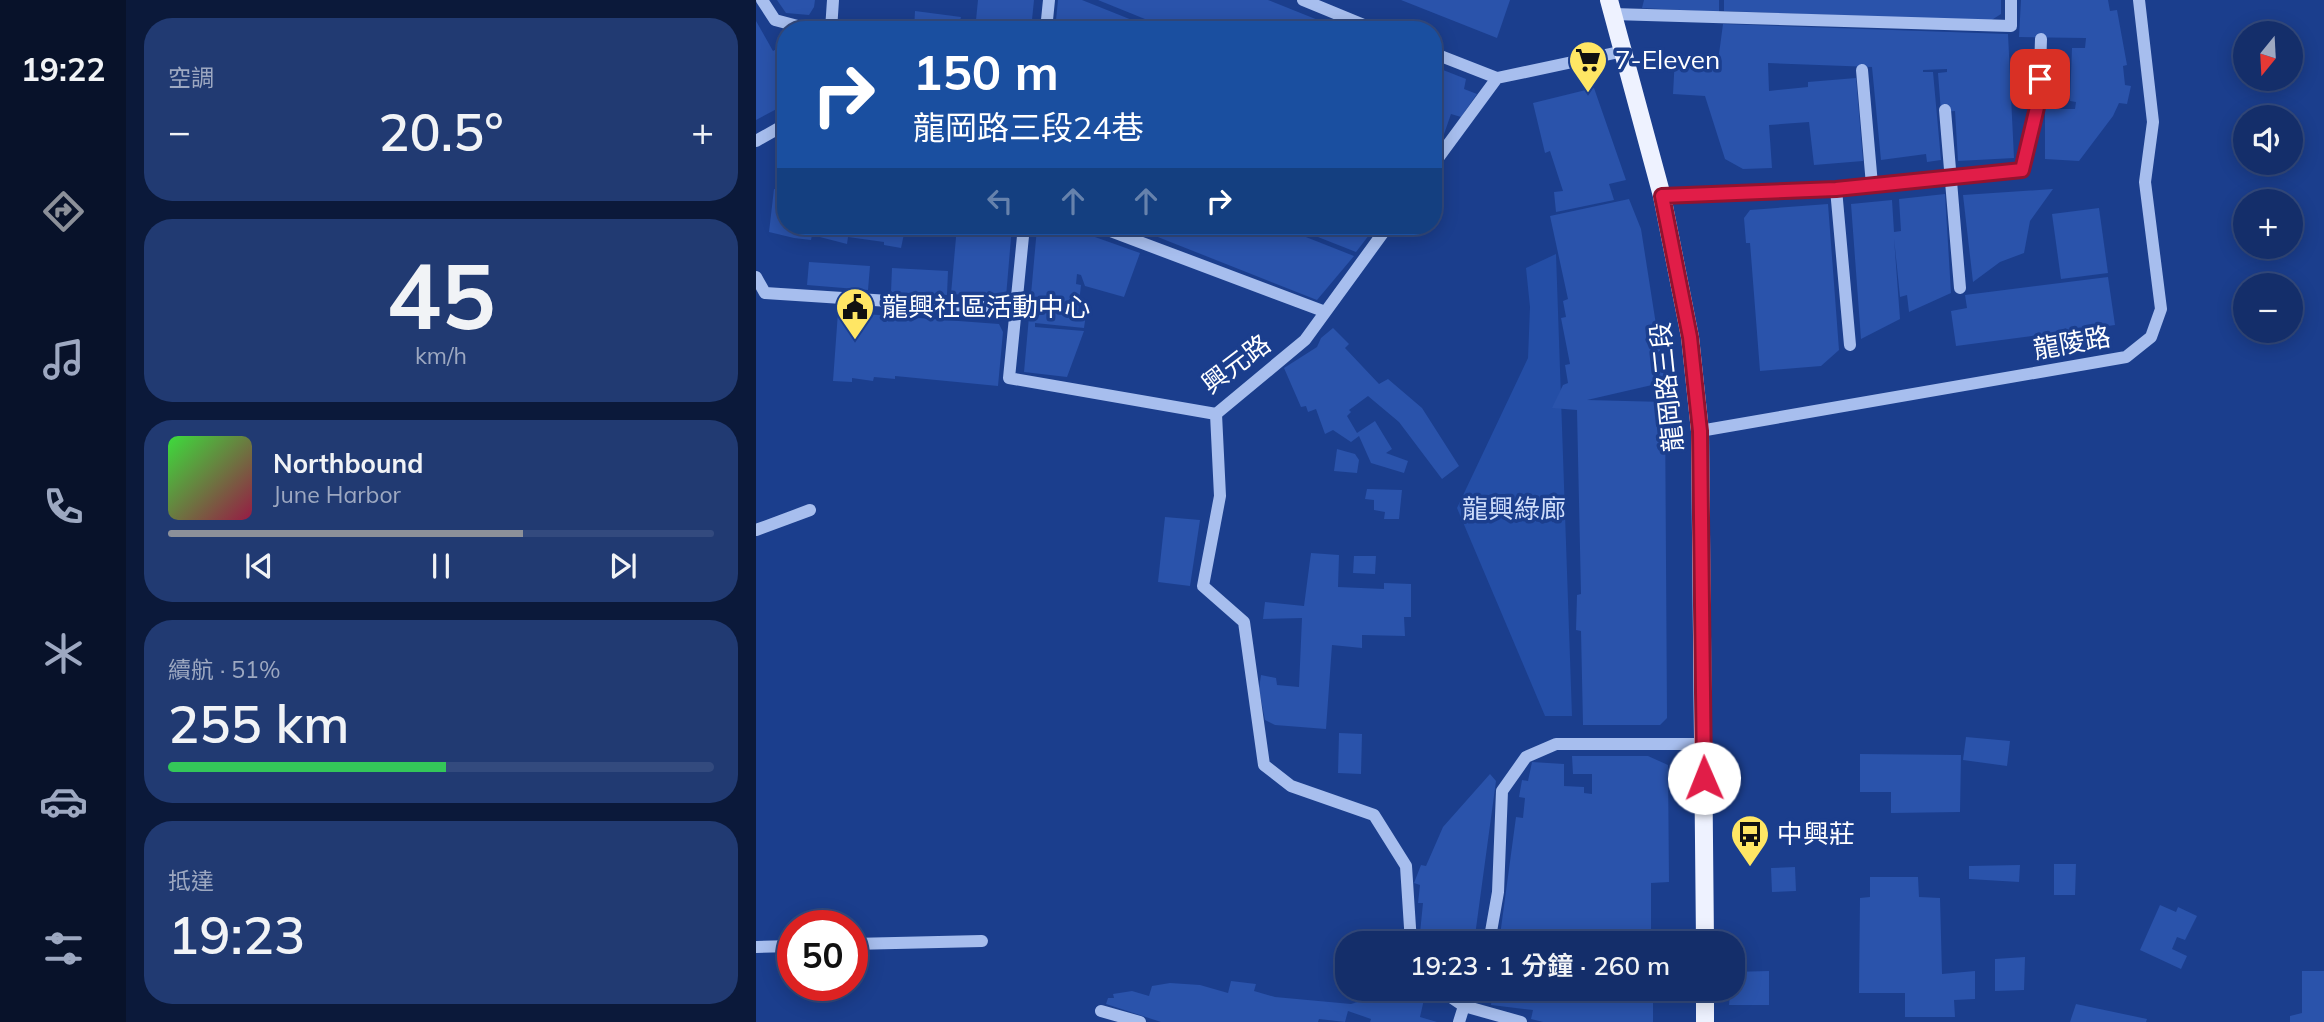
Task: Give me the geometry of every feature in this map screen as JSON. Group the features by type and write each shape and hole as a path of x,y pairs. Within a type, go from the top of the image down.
{"main road":[{"name":"龍岡路三段","path":"1611,7 1662,196 1690,337 1700,431 1705,931"},
{"path":"1705,1001 1705,1022"}],"street":[{"path":"762,0 775,20 779,21"},
{"path":"832,21 833,0"},
{"path":"1047,21 1049,0"},
{"path":"1303,0 1354,21"},
{"path":"1611,7 2011,26 2011,0"},
{"name":"龍陵路","path":"1700,431 2126,357 2151,337 2161,309 2146,182 2153,122 2139,0"},
{"path":"1662,196 1836,189 2022,170 2039,99 2041,39"},
{"path":"1442,57 1497,78 1624,51"},
{"path":"1862,70 1872,185"},
{"path":"1442,153 1497,78"},
{"path":"1945,110 1961,288"},
{"path":"756,141 777,129"},
{"path":"1836,189 1850,345"},
{"path":"756,276 765,293 1013,309 1023,235"},
{"path":"1121,235 1323,312"},
{"name":"興元路","path":"1013,309 1009,378 1216,414 1305,340 1381,235"},
{"path":"1216,414 1220,496 1203,586 1244,622 1264,765 1291,786 1374,815 1406,866 1410,931"},
{"path":"756,530 810,510"},
{"path":"1491,931 1498,892 1503,791 1526,757 1556,744 1704,744"},
{"path":"868,944 982,941"},
{"path":"756,947 777,946"},
{"path":"1456,1001 1464,1006 1521,1022"},
{"path":"1459,1022 1467,1001"},
{"path":"1101,1011 1140,1022"}],"green space":[{"name":"龍興綠廊","path":"1556,254 1572,716 1545,716 1457,508 1528,358 1530,307 1526,268"}],"building":[{"path":"777,0 815,0 809,15 786,13"},
{"path":"978,0 1034,0 1032,21 976,21"},
{"path":"1058,0 1082,0 1134,21 1056,21"},
{"path":"1098,0 1268,0 1320,21 1150,21"},
{"path":"1401,0 1510,0 1497,38"},
{"path":"1644,0 1719,0 1719,12 1642,8"},
{"path":"1724,0 2001,0 2001,14 1990,21 1724,11"},
{"path":"2021,0 2108,0 2110,11 2117,10 2127,65 2123,66 2125,85 2131,86 2127,104 2119,103 2113,116 2079,161 2045,159 2045,109 2075,109 2076,102 2070,101 2072,48 2085,48 2086,38 2019,37"},
{"path":"915,11 961,17 960,21 914,21"},
{"path":"756,21 773,51 777,49 777,109 756,120"},
{"path":"1723,24 2008,34 2014,158 1958,161 1955,111 1941,112 1938,73 1947,72 1947,69 1923,70 1933,72 1941,160 1927,162 1926,154 1881,160 1872,67 1768,63 1769,91 1808,87 1808,82 1856,78 1863,161 1814,165 1809,122 1769,125 1772,168 1743,169 1725,159 1705,96 1673,94 1675,57 1719,54"},
{"path":"1442,70 1466,79 1464,89 1477,94 1461,117 1451,114 1443,137"},
{"path":"1594,88 1626,180 1609,184 1614,200 1556,212 1554,192 1563,191 1550,151 1545,153 1533,103"},
{"path":"774,189 777,189 777,234 769,232"},
{"path":"2053,189 2030,221 2024,253 2000,262 1973,282 1963,195"},
{"path":"1945,194 1951,293 1909,312 1907,295 1900,297 1894,238 1900,319 1861,339 1851,204 1892,200 1894,232 1901,231 1899,199"},
{"path":"1629,199 1641,229 1665,382 1587,400 1665,402 1667,718 1660,725 1583,725 1581,631 1576,630 1577,595 1581,594 1577,410 1552,408 1563,385 1568,383 1565,365 1570,364 1561,318 1566,317 1563,301 1568,299 1550,216"},
{"path":"1828,204 1839,350 1821,366 1760,371 1750,243 1746,243 1744,218 1750,210"},
{"path":"2099,208 2108,273 2061,279 2052,214"},
{"path":"782,235 812,235 811,240"},
{"path":"812,235 904,235 901,248 884,245 884,242 848,237 847,244"},
{"path":"956,235 1011,235 1006,297 951,294"},
{"path":"1036,235 1089,235 1140,253 1124,297 1085,286 1081,275 1077,274 1076,284 1081,285 1078,312 1086,314 1084,328 1035,323 1035,327 1084,331 1067,377 1024,372"},
{"path":"1153,235 1301,235 1354,256 1317,300"},
{"path":"1313,235 1369,235 1356,252"},
{"path":"809,262 870,266 868,290 807,285"},
{"path":"892,268 948,271 947,295 891,292"},
{"path":"2108,277 2115,325 1956,346 1951,311 1967,308 1965,295"},
{"path":"838,312 999,324 1003,332 998,386 895,376 895,379 874,377 873,381 852,378 852,382 833,381"},
{"path":"1333,328 1349,344 1345,348 1379,384 1388,379 1422,408 1459,466 1442,479 1399,422 1368,396 1349,410 1351,412 1347,416 1357,433 1375,421 1392,449 1386,453 1408,461 1404,473 1371,463 1359,436 1351,442 1333,430 1325,434 1316,409 1308,412 1306,406 1301,407 1284,368 1317,347 1321,338"},
{"path":"1337,449 1355,454 1359,460 1357,473 1334,471"},
{"path":"1367,489 1402,490 1399,519 1384,519 1385,512 1374,510 1374,500 1365,499"},
{"path":"1165,517 1200,520 1190,586 1158,582"},
{"path":"1311,553 1339,555 1338,587 1384,589 1384,583 1411,584 1411,617 1404,617 1405,636 1362,635 1362,648 1332,645 1326,729 1275,725 1265,720 1259,689 1261,675 1276,678 1277,685 1299,687 1302,618 1263,619 1265,602 1304,606"},
{"path":"1354,556 1376,556 1375,574 1353,573"},
{"path":"1339,733 1362,734 1361,774 1338,773"},
{"path":"1966,737 2010,741 2007,766 1963,760"},
{"path":"1860,754 1961,755 1960,812 1891,813 1891,792 1860,792"},
{"path":"1572,756 1648,756 1668,765 1669,882 1651,883 1651,931 1501,931 1516,817 1523,818 1525,798 1519,797 1522,780 1528,781 1532,762 1564,764 1564,786 1584,787 1584,793 1592,794 1592,774 1573,774"},
{"path":"1490,774 1496,781 1476,931 1420,931 1423,903 1418,903 1420,885 1414,883 1421,865 1426,866 1443,827"},
{"path":"2054,864 2076,864 2075,895 2054,895"},
{"path":"2020,865 2019,882 1969,879 1969,866"},
{"path":"1795,867 1796,891 1772,892 1771,868"},
{"path":"1870,877 1918,877 1919,897 1940,898 1942,974 1975,971 1975,999 1954,1000 1955,1017 1905,1017 1905,993 1859,993 1860,898 1870,897"},
{"path":"2160,905 2176,912 2178,907 2197,916 2185,940 2177,937 2172,949 2187,956 2181,969 2140,950"},
{"path":"2025,957 2024,990 1995,991 1995,959"},
{"path":"1769,971 1769,1005 1729,1005 1729,1001 1745,1001 1745,972"},
{"path":"2302,971 2324,971 2324,1022 2290,1022 2290,1016 2302,1013"},
{"path":"1231,981 1256,984 1254,991 1275,997 1351,1004 1361,1001 1424,1001 1420,1017 1437,1022 1370,1022 1371,1019 1348,1011 1345,1022 1319,1019 1318,1022 1161,1022 1106,1004 1108,998 1114,998 1113,994 1132,991 1149,996 1152,986 1170,983 1200,985 1228,993"},
{"path":"1492,1001 1653,1001 1653,1022 1543,1022 1531,1019 1533,1010 1491,1005"},
{"path":"2076,1004 2147,1019 2146,1022 2070,1022"}],"place":[{"name":"7-Eleven","path":"1588,94"},
{"name":"龍興社區活動中心","path":"855,341"},
{"name":"中興莊","path":"1750,868"}],"route":[{"path":"1704,778 1700,431 1690,337 1662,196 1836,189 2022,170 2028,154 2039,99 2040,79"}]}
